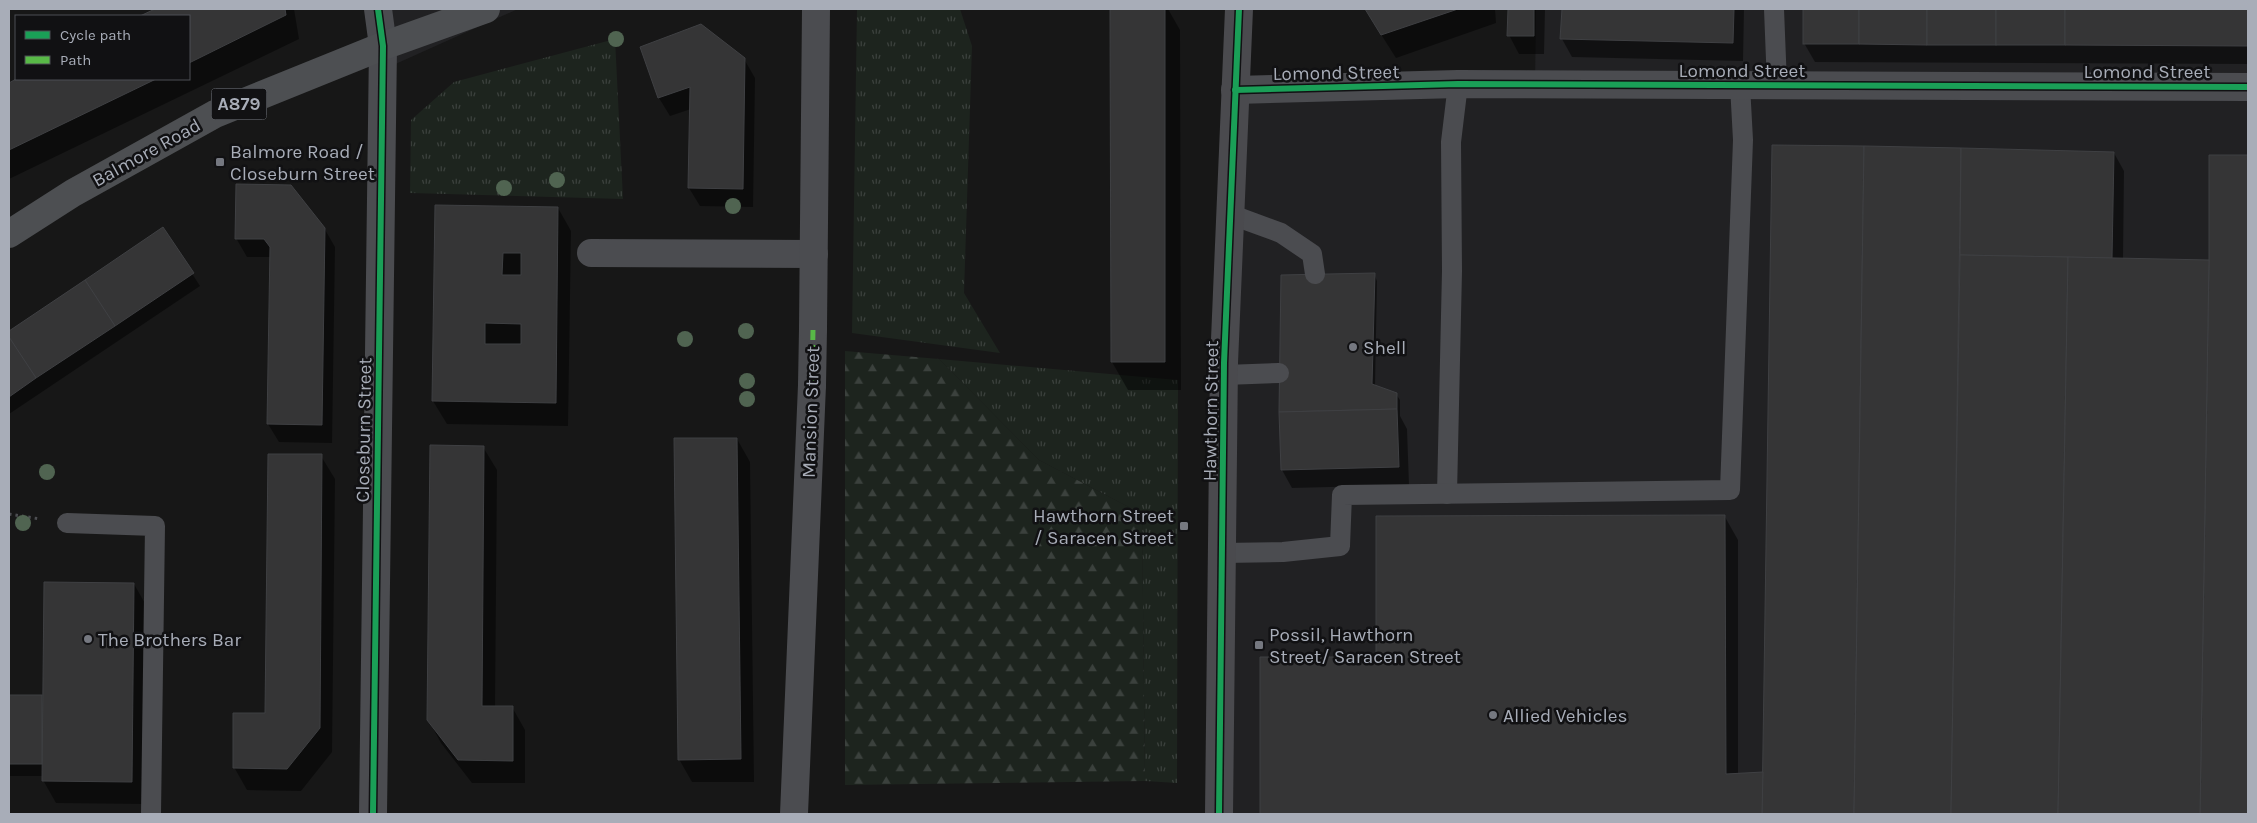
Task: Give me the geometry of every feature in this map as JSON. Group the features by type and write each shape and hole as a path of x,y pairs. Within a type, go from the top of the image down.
{"main road":[{"name":"Balmore Road","path":"9,234 73,193 215,114 383,46 486,9"},
{"name":"Hawthorn Street","path":"1218,814 1225,375 1239,9"}],"street":[{"name":"Closeburn Street","path":"373,814 383,46 378,9"},
{"name":"Mansion Street","path":"794,814 812,385 816,9"},
{"name":"Lomond Street","path":"1235,90 1458,84 2248,87"},
{"path":"592,253 814,254"}],"lane":[{"path":"1774,9 1777,85"},
{"path":"1447,494 1452,271 1451,142 1458,84"},
{"path":"1222,553 1283,552 1340,546 1342,496 1730,490 1743,140 1740,85"},
{"path":"1232,215 1281,233 1312,254 1315,274"},
{"path":"1225,375 1279,373"},
{"path":"68,523 155,526 151,814"}],"shaded area":[{"path":"373,9 518,9 380,71"},
{"path":"1536,9 2248,9 2248,814 1223,814 1235,90 1535,83"}],"green space":[{"path":"857,9 960,9 972,46 964,293 1000,353 852,333"},
{"path":"615,39 623,199 410,193 411,120 454,82"},
{"path":"845,351 939,359 1039,460 1142,514 1145,781 845,785"},
{"path":"939,359 1178,380 1177,783 1145,781 1142,514 1039,460"}],"building":[{"path":"155,9 285,9 286,15 190,63 190,15 142,15"},
{"path":"1110,9 1165,9 1165,362 1111,362"},
{"path":"1365,9 1458,9 1381,35"},
{"path":"1508,9 1534,9 1534,36 1507,36"},
{"path":"1562,9 1734,9 1733,43 1560,39"},
{"path":"1803,9 1859,9 1859,44 1803,44"},
{"path":"1859,9 1927,9 1927,45 1859,44"},
{"path":"1927,9 1996,9 1996,45 1927,45"},
{"path":"1996,9 2065,9 2065,45 1996,45"},
{"path":"2065,9 2248,9 2248,46 2065,45"},
{"path":"701,24 745,58 743,189 688,188 690,87 658,98 640,47"},
{"path":"15,80 154,80 9,150 9,83"},
{"path":"1772,145 1864,146 1854,814 1762,814"},
{"path":"1864,146 1961,148 1951,814 1854,814"},
{"path":"1961,148 2114,152 2112,258 1960,255"},
{"path":"2209,155 2248,155 2248,814 2200,814"},
{"path":"236,184 291,185 325,228 322,425 267,424 270,247 264,239 235,239"},
{"path":"435,205 558,207 556,403 432,401","holes":["503,253 521,253 521,275 502,275","485,323 521,324 521,344 485,344"]},
{"path":"163,227 194,273 115,326 85,280"},
{"path":"1960,255 2068,257 2058,814 1951,814"},
{"path":"2068,257 2209,260 2200,814 2058,814"},
{"path":"1375,273 1372,384 1397,393 1397,409 1279,412 1281,275"},
{"path":"85,280 115,326 36,378 9,337 9,331"},
{"path":"9,337 36,378 9,397"},
{"path":"1397,409 1399,467 1281,470 1279,412"},
{"path":"674,438 737,438 741,759 678,760"},
{"path":"430,445 484,446 482,706 513,706 513,761 458,760 427,720"},
{"path":"268,454 322,454 320,728 287,769 233,768 233,713 265,713"},
{"name":"Allied Vehicles","path":"1725,515 1726,774 1763,772 1762,814 1260,814 1260,657 1376,657 1376,516"},
{"name":"The Brothers Bar","path":"44,582 134,583 132,782 42,781"},
{"path":"9,695 42,695 42,764 9,764"}],"marked path":[{"path":"812,385 813,329"}],"cycle path":[{"path":"373,814 383,46 378,9"},
{"path":"1219,814 1224,363 1239,9"},
{"path":"1235,90 1458,84 2248,87"}],"place":[{"name":"Balmore Road / Closeburn Street","path":"220,162"},
{"name":"Shell","path":"1353,347"},
{"name":"Hawthorn Street / Saracen Street","path":"1184,526"},
{"name":"The Brothers Bar","path":"88,639"},
{"name":"Possil, Hawthorn Street/ Saracen Street","path":"1259,645"},
{"name":"Allied Vehicles","path":"1493,715"}]}
